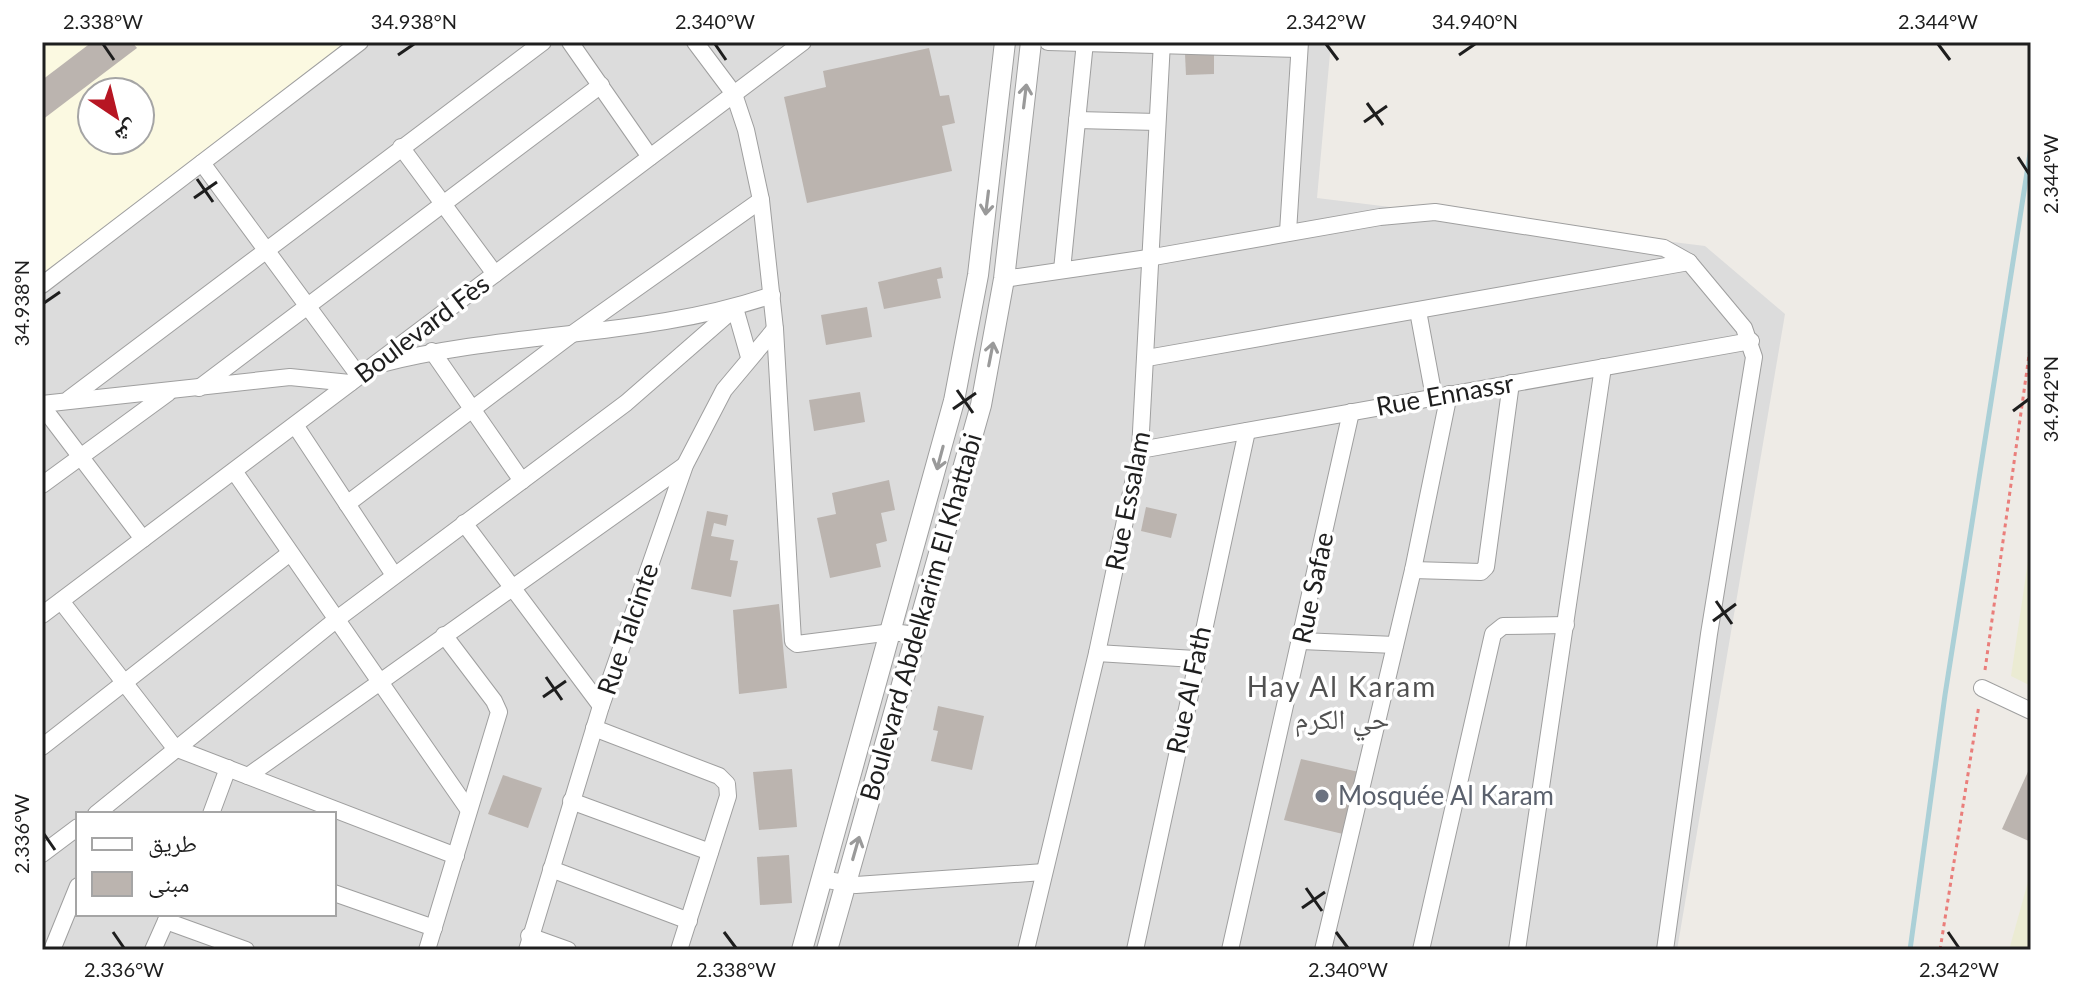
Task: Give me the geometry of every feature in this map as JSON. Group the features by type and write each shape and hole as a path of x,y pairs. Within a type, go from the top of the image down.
{"street":[{"path":"42,285 360,42"},
{"path":"69,399 543,42"},
{"path":"570,42 650,157"},
{"path":"695,42 734,94 746,130 761,200 775,329 793,641 797,644 892,632 916,635"},
{"name":"Boulevard Fès","path":"42,615 803,42"},
{"name":"Boulevard Abdelkarim El Khattabi","path":"827,950 970,446 1004,279 1031,42"},
{"path":"1048,42 1300,46 1288,232"},
{"path":"1062,270 1085,42"},
{"name":"Boulevard Abdelkarim El Khattabi","path":"802,950 944,443 966,345 1002,44"},
{"name":"Rue Essalam","path":"1026,950 1097,653 1140,450 1147,358 1148,258 1162,44"},
{"path":"199,388 601,85"},
{"path":"1077,120 1157,122"},
{"path":"401,147 495,274"},
{"path":"202,163 360,375"},
{"path":"347,504 572,334 761,200"},
{"path":"1004,279 1148,258 1380,217 1435,212 1647,243 1689,262 1751,341 1754,357 1709,634 1665,950"},
{"path":"1147,358 1689,262"},
{"path":"143,539 42,405 69,399 170,392 290,377 360,375 432,351 572,334 735,308 772,295"},
{"path":"735,308 749,357"},
{"path":"109,808 175,748 337,619 626,403 735,308"},
{"path":"1323,950 1413,570 1442,396 1418,311"},
{"name":"Rue Talcinte","path":"528,943 601,706 685,465 712,411 749,357 775,329"},
{"name":"Rue Ennassr","path":"1140,450 1751,341"},
{"path":"432,351 522,481"},
{"path":"1517,950 1603,367"},
{"path":"1413,570 1481,572 1486,567 1511,383"},
{"path":"42,485 170,392"},
{"name":"Rue Safae","path":"1230,950 1351,412"},
{"path":"295,425 394,575"},
{"name":"Rue Al Fath","path":"1135,950 1195,659 1247,431"},
{"path":"248,776 380,679 685,465"},
{"path":"234,471 468,809"},
{"path":"464,523 601,706"},
{"path":"42,747 290,553"},
{"path":"61,601 175,748 456,856"},
{"path":"1421,950 1493,634 1503,626 1566,625"},
{"path":"427,950 499,712 444,635"},
{"path":"1301,641 1395,645"},
{"path":"1097,653 1195,659"},
{"path":"1982,688 2031,711"},
{"path":"594,728 723,779 728,796 679,950"},
{"path":"212,812 228,768"},
{"path":"571,801 710,852"},
{"path":"42,854 76,828"},
{"path":"551,869 689,921"},
{"path":"822,879 845,884 1044,872"},
{"path":"52,950 76,891"},
{"path":"336,894 434,928"},
{"path":"153,950 168,917 246,950"},
{"path":"528,943 568,950"}],"path":[{"path":"1940,950 1982,688 2031,341"}],"shaded area":[{"path":"42,42 1331,42 1317,198 1705,246 1785,314 1677,950 42,950"},
{"path":"42,42 363,42 42,283"}],"green space":[{"path":"2031,541 2031,686 2011,676"},
{"path":"2031,871 2031,950 2009,950"}],"building":[{"path":"92,42 132,42 137,48 100,76 76,76 76,94 42,120 42,80"},
{"path":"929,48 940,96 949,95 955,123 942,126 952,171 807,203 784,97 826,87 823,71"},
{"path":"1214,53 1214,74 1186,75 1185,54"},
{"path":"941,267 943,278 937,279 941,298 884,309 878,282"},
{"path":"867,307 872,337 826,345 821,315"},
{"path":"860,392 865,422 814,431 809,400"},
{"path":"889,480 895,510 881,513 887,541 876,544 881,567 830,578 817,518 836,514 832,493"},
{"path":"1146,507 1177,514 1171,538 1141,531"},
{"path":"707,511 728,515 726,526 714,523 711,536 734,540 730,560 738,561 731,597 691,589"},
{"path":"779,604 787,688 739,694 733,610"},
{"path":"938,706 984,716 972,770 931,761 938,731 933,730"},
{"name":"Mosquée Al Karam","path":"1301,759 1359,772 1343,834 1284,820"},
{"path":"2031,765 2031,842 2002,829"},
{"path":"792,769 797,827 759,830 753,772"},
{"path":"503,775 542,788 528,828 488,814"},
{"path":"789,855 792,903 760,905 757,857"}],"waterway":[{"path":"1910,950 1945,695 2031,147"}],"place":[{"name":"Mosquée Al Karam","path":"1322,796"}],"district":[{"name":"Hay Al Karam حي الكرم","path":"1342,703"}]}
